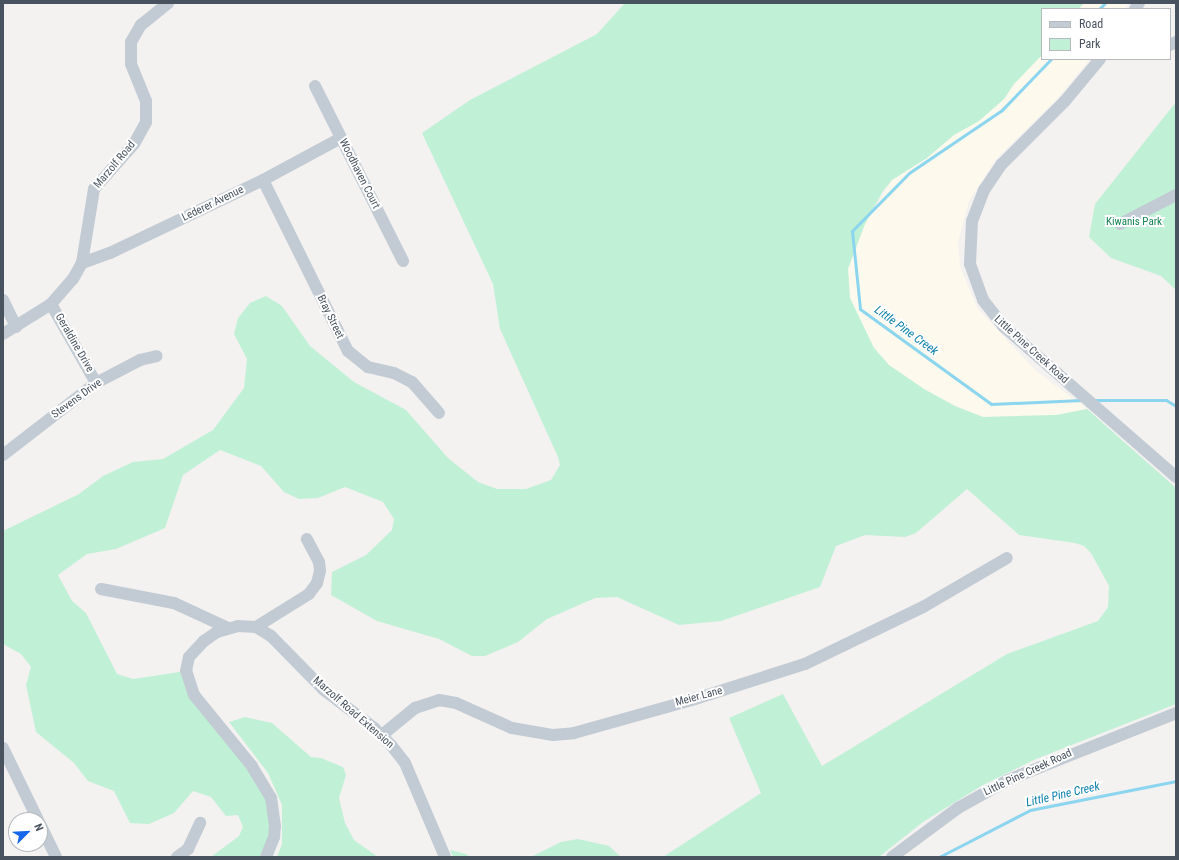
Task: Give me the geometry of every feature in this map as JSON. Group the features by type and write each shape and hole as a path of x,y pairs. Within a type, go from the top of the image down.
{"street":[{"name":"Marzolf Road","path":"3,334 51,304 73,279 82,264 94,189 134,144 146,122 146,101 131,64 131,42 141,25 168,3"},
{"name":"Little Pine Creek Road","path":"1099,60 1065,101 1015,150 991,179 977,205 969,238 973,275 990,310 1018,340 1176,476"},
{"name":"Woodhaven Court","path":"315,86 403,261"},
{"name":"Lederer Avenue","path":"82,264 110,253 262,180 341,138"},
{"name":"Bray Street","path":"262,180 348,351 368,367 394,373 412,382 439,413"},
{"path":"1120,224 1176,195"},
{"path":"3,300 16,327"},
{"name":"Geraldine Drive","path":"51,304 96,383"},
{"name":"Stevens Drive","path":"3,455 96,383 140,360 157,356"},
{"path":"266,857 274,837 275,826 271,798 252,766 194,695 187,678 187,664 194,649 204,641 228,628 256,627 309,594 317,583 320,571 319,562 307,539"},
{"name":"Meier Lane","path":"382,735 416,708 440,700 456,703 512,728 553,735 574,733 702,697 805,664 924,607 1007,558"},
{"path":"101,589 174,602 228,628"},
{"name":"Marzolf Road Extension","path":"256,627 271,636 324,690 382,735 405,763 445,857"},
{"name":"Little Pine Creek Road","path":"892,857 958,808 1008,780 1176,713"},
{"path":"3,748 34,812"},
{"path":"177,857 188,849 200,823"},
{"path":"48,840 56,857"}],"shaded area":[{"path":"1084,3 1129,3 1126,8 1080,8"},
{"path":"1041,56 1041,60 1089,60 1055,101 996,159 969,201 958,242 960,267 978,309 1036,371 1087,409 1056,415 983,417 955,406 924,389 889,365 874,348 850,298 848,269 865,224 892,180 927,158 954,135 979,121 1004,99 1014,84"}],"green space":[{"path":"625,3 1084,3 1080,8 1041,8 1041,56 1014,84 1004,99 979,121 954,135 927,158 892,180 883,191 865,224 848,269 850,298 874,348 889,365 924,389 955,406 983,417 1056,415 1087,409 1176,488 1176,704 1036,759 983,785 923,822 879,857 663,857 761,793 729,718 783,694 822,766 1007,654 1098,621 1108,607 1109,586 1091,553 1084,546 1075,543 1019,535 967,489 916,533 905,537 865,535 836,546 820,587 721,621 679,625 617,597 595,598 547,619 518,642 485,656 472,656 439,639 377,621 331,595 332,572 366,555 392,530 394,519 383,502 345,487 318,498 299,499 284,492 261,466 220,450 183,475 165,528 116,549 87,554 58,575 72,601 86,613 117,674 133,679 186,671 187,678 252,766 275,813 266,857 211,857 239,836 243,827 238,815 226,816 211,797 193,791 174,813 149,824 130,823 114,791 88,781 74,763 36,732 26,685 31,667 21,654 3,644 3,531 79,494 103,476 133,462 163,459 213,430 244,388 247,359 234,334 238,318 250,303 266,296 282,306 310,346 354,382 406,410 448,458 478,482 497,489 526,489 551,480 560,465 558,457 500,329 493,284 422,133 470,100 597,34"},
{"name":"Kiwanis Park","path":"1176,102 1176,290 1161,276 1111,258 1089,237 1095,204"},
{"path":"245,717 272,723 311,757 321,758 343,767 346,775 339,798 345,823 354,840 378,857 277,857 282,844 282,805 268,773 229,722"},
{"path":"578,839 609,846 621,857 531,857 561,842"},
{"path":"450,850 466,854 470,857 453,857"}],"waterway":[{"name":"Little Pine Creek","path":"1100,8 1105,3"},
{"name":"Little Pine Creek","path":"1050,60 1002,110 909,173 852,231 860,309 991,404 1082,400"},
{"name":"Little Pine Creek","path":"1094,400 1166,400 1176,406"},
{"name":"Little Pine Creek","path":"939,857 1030,810 1176,781"}]}
